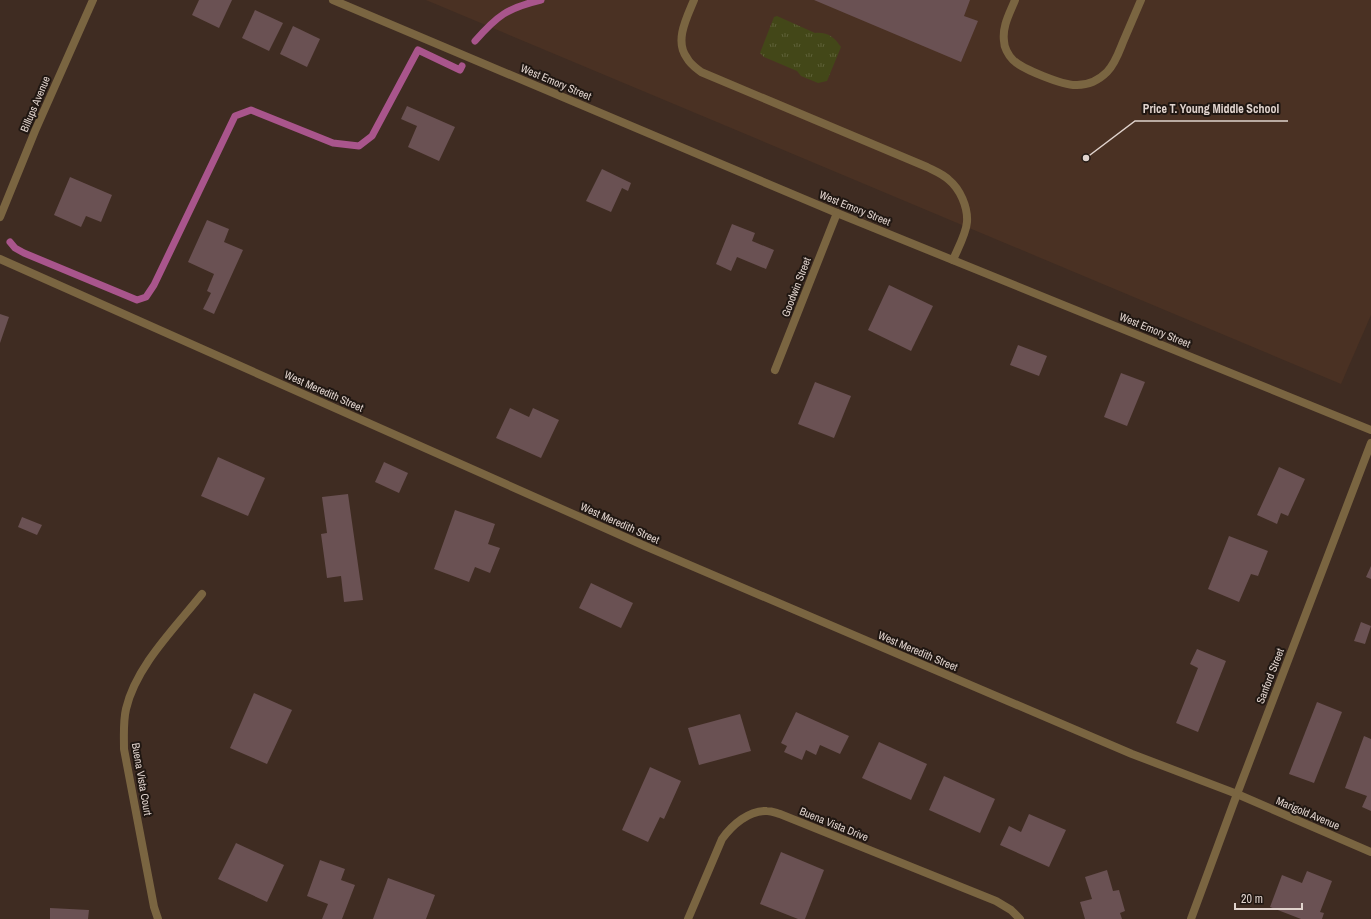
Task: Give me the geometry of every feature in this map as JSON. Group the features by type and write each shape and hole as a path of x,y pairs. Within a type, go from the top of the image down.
{"street":[{"name":"Billups Avenue","path":"0,217 35,131 93,0"},
{"name":"West Emory Street","path":"333,0 837,213 1371,430"},
{"path":"694,0 683,27 682,43 686,58 700,72 940,173 950,180 957,189 965,206 967,222 953,260"},
{"path":"1015,0 1003,33 1004,42 1008,53 1023,67 1063,84 1076,86 1087,84 1100,78 1108,71 1115,61 1140,0"},
{"name":"Goodwin Street","path":"776,370 837,213"},
{"name":"West Meredith Street","path":"0,259 645,546 1132,754 1237,794"},
{"name":"Sanford Street","path":"1191,919 1371,442"},
{"name":"Buena Vista Court","path":"158,919 154,907 124,749 125,710 135,683 145,667 202,594"},
{"name":"Marigold Avenue","path":"1237,794 1371,852"},
{"name":"Buena Vista Drive","path":"688,919 722,839 729,829 746,816 766,811 780,814 996,901 1011,910 1020,919"}],"shaded area":[{"path":"426,0 1371,0 1371,315 1341,384"}],"green space":[{"path":"777,16 815,33 827,34 838,43 841,47 827,81 818,83 801,76 797,71 764,57 760,53 774,17"}],"building":[{"path":"199,0 232,0 219,28 192,15"},
{"path":"814,0 970,0 964,16 978,21 961,62"},
{"path":"255,10 283,23 269,51 242,38"},
{"path":"293,26 320,39 307,67 280,54"},
{"path":"407,106 455,127 439,161 408,147 417,126 401,119"},
{"path":"602,169 631,183 628,191 622,188 611,212 586,201"},
{"path":"70,177 112,195 101,222 86,216 81,227 54,215"},
{"path":"207,220 229,229 224,242 243,250 214,314 203,309 211,293 207,291 214,274 188,262"},
{"path":"732,224 755,233 752,241 774,250 766,269 737,257 731,271 716,264"},
{"path":"889,285 933,306 911,351 868,330"},
{"path":"0,314 9,317 0,343"},
{"path":"1018,345 1047,356 1039,376 1010,365"},
{"path":"1121,373 1145,382 1127,426 1104,417"},
{"path":"815,382 851,396 834,438 798,424"},
{"path":"510,408 529,417 533,408 559,420 541,458 496,438"},
{"path":"218,457 265,478 248,516 201,496"},
{"path":"384,462 408,473 399,493 375,482"},
{"path":"1279,467 1305,479 1288,516 1281,513 1277,524 1257,515"},
{"path":"348,494 363,600 344,602 341,576 327,578 321,534 327,533 322,497"},
{"path":"455,510 495,524 488,544 500,548 490,573 475,567 469,582 434,569"},
{"path":"22,517 42,525 37,535 18,527"},
{"path":"1229,536 1268,551 1258,576 1251,574 1239,602 1208,589"},
{"path":"1371,566 1371,579 1366,577"},
{"path":"591,583 633,603 621,628 579,608"},
{"path":"1361,622 1371,626 1365,644 1354,641"},
{"path":"1197,649 1226,661 1198,732 1176,723 1198,668 1190,664"},
{"path":"254,693 292,710 267,764 230,748"},
{"path":"1317,702 1342,712 1314,783 1289,774"},
{"path":"796,712 849,736 840,754 820,745 816,755 806,750 802,760 784,752 787,746 781,743"},
{"path":"740,714 751,751 699,765 688,728"},
{"path":"1364,736 1371,739 1371,811 1362,807 1367,796 1345,788"},
{"path":"879,742 927,764 911,800 862,778"},
{"path":"650,767 681,781 664,819 660,817 648,842 622,830"},
{"path":"944,776 995,799 980,833 929,810"},
{"path":"1029,814 1066,830 1049,867 1000,845 1009,826 1021,832"},
{"path":"236,843 284,865 267,902 218,879"},
{"path":"781,852 824,870 805,919 798,919 760,904"},
{"path":"320,860 345,869 341,880 355,885 342,919 322,919 328,904 307,896"},
{"path":"1107,870 1113,891 1119,890 1125,911 1120,913 1122,919 1085,919 1080,902 1092,899 1085,877"},
{"path":"1307,871 1332,881 1320,912 1324,913 1322,919 1301,919 1270,907 1282,875 1302,883"},
{"path":"388,878 435,895 426,919 373,919"},
{"path":"50,908 89,910 88,919 50,919"}],"waterway":[{"path":"475,41 490,25 504,14 519,6 541,0"},
{"path":"10,242 15,248 24,253 137,300 146,297 154,285 235,116 251,110 333,143 359,146 372,136 418,50 460,70 462,66"}],"place":[{"name":"Price T. Young Middle School","path":"1086,158"}]}
